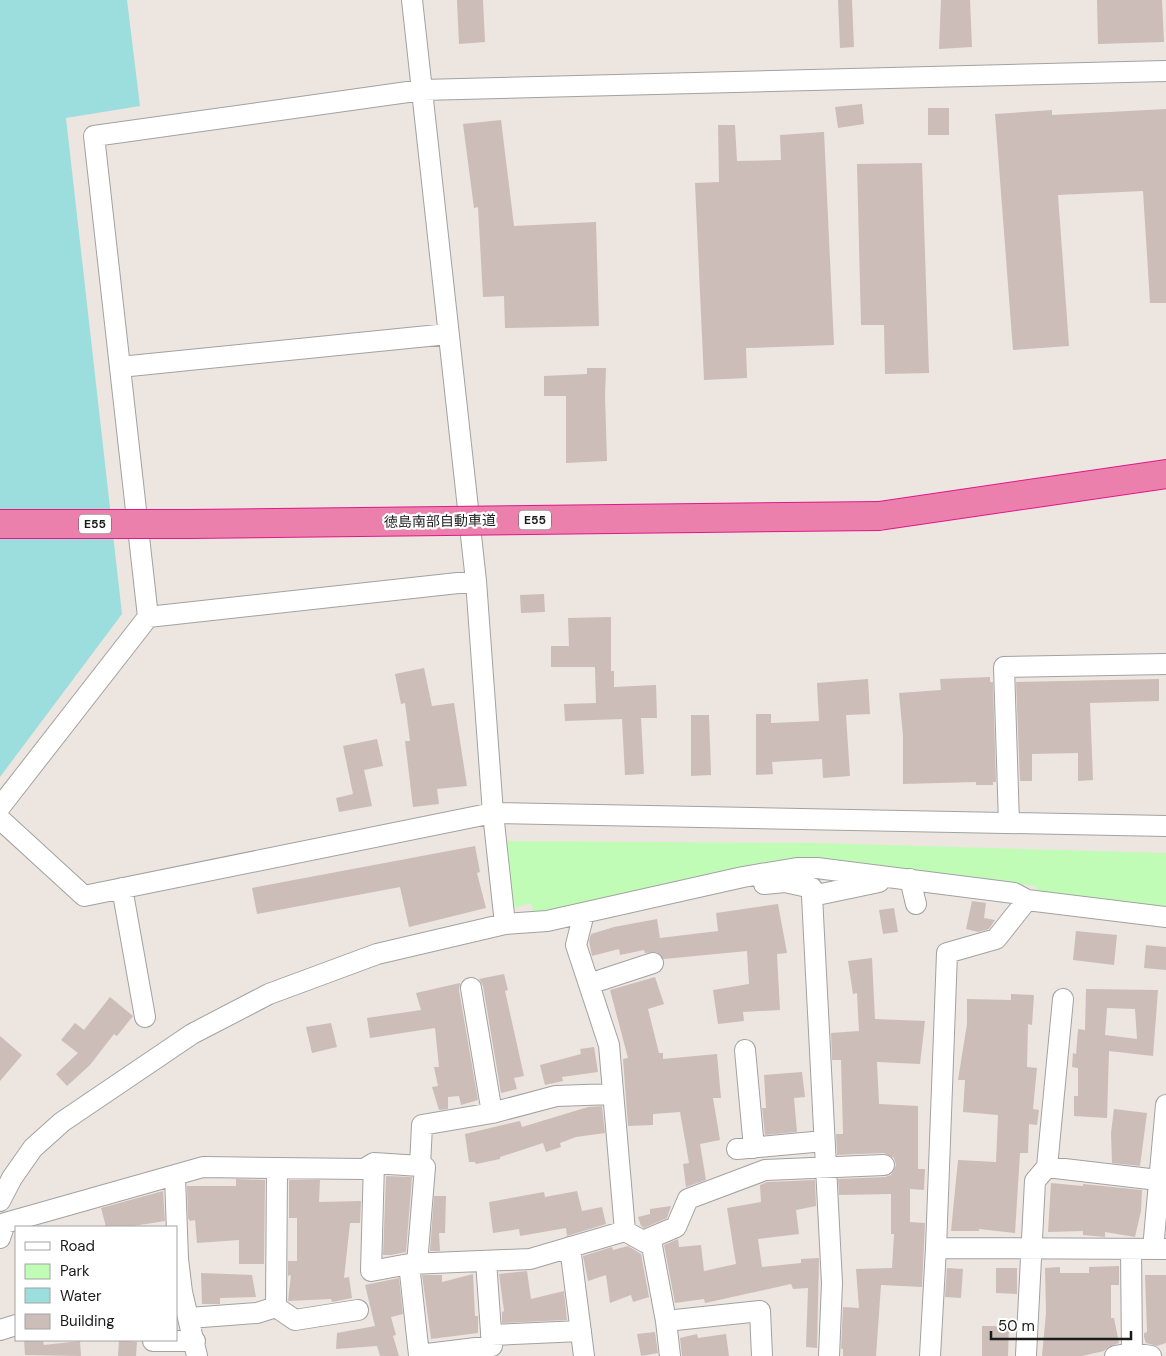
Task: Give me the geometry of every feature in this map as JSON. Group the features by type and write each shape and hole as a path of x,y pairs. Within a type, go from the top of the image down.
{"highway":[{"name":"徳島南部自動車道","path":"0,524 180,524 879,516 1166,474"}],"street":[{"path":"412,0 476,581 493,813 504,924"},
{"path":"0,807 148,617 94,136 422,90 1166,72"},
{"path":"120,366 448,334"},
{"path":"148,617 476,581"},
{"path":"1009,823 1004,667 1166,664"},
{"path":"0,819 84,896 493,813 1166,826"},
{"path":"0,1201 12,1178 34,1148 62,1122 192,1034 269,994 377,954 504,924 547,921 696,888 810,868 1014,892 1027,900 1166,917"},
{"path":"810,868 832,1283 829,1356"},
{"path":"743,881 786,882 812,892 906,878"},
{"path":"906,878 916,904"},
{"path":"122,888 145,1017"},
{"path":"930,1356 947,953 996,939 1027,900"},
{"path":"576,946 584,914"},
{"path":"547,921 576,946 609,1045 625,1231"},
{"path":"589,984 653,963"},
{"path":"471,988 492,1113"},
{"path":"1026,1355 1035,1181 1047,1167 1063,999"},
{"path":"745,1050 746,1148 824,1141"},
{"path":"420,1166 422,1125 492,1113 556,1096 613,1094"},
{"path":"936,1248 1159,1249 1158,1180 1166,1105"},
{"path":"374,1163 371,1271 413,1264 530,1259 625,1231 652,1246 666,1321 670,1356"},
{"path":"0,1238 5,1223 203,1168 364,1169 374,1163 420,1166 425,1168 413,1264 418,1355 492,1346 486,1261"},
{"path":"643,1241 676,1227 688,1199 765,1170 884,1165"},
{"path":"1047,1167 1158,1180"},
{"path":"276,1307 277,1168"},
{"path":"175,1177 176,1226"},
{"path":"570,1247 584,1356"},
{"path":"1131,1249 1133,1355"},
{"path":"153,1341 196,1349 182,1292 178,1266"},
{"path":"276,1307 295,1320 358,1310"},
{"path":"189,1318 257,1313 276,1307"},
{"path":"666,1321 760,1311 762,1356"},
{"path":"0,1330 15,1325"},
{"path":"491,1335 581,1331"}],"green space":[{"path":"506,841 816,843 1166,853 1166,911 1043,896 1035,886 806,862 534,917 531,903 510,909"}],"water":[{"path":"0,0 127,0 140,106 66,118 122,614 0,777"}],"building":[{"path":"457,0 483,0 485,42 459,44"},
{"path":"838,0 852,0 854,47 840,48"},
{"path":"941,0 970,0 972,47 939,49"},
{"path":"1097,0 1162,0 1164,42 1098,44"},
{"path":"862,104 864,124 838,128 835,107"},
{"path":"928,108 949,108 949,135 928,135"},
{"path":"1166,109 1166,303 1150,303 1143,191 1058,195 1069,346 1013,350 995,114 1052,110 1052,115"},
{"path":"501,120 514,226 596,222 599,326 505,328 504,296 483,297 478,207 474,208 463,124"},
{"path":"718,125 735,125 737,161 781,160 780,135 824,132 834,345 746,348 747,378 704,380 695,183 719,182"},
{"path":"922,163 929,373 885,374 884,325 861,325 857,164"},
{"path":"587,368 606,368 607,461 566,463 566,396 544,396 544,376 587,374"},
{"path":"544,594 545,612 521,613 520,595"},
{"path":"611,617 611,671 614,671 614,687 656,685 657,718 641,718 644,774 625,775 622,719 565,721 564,704 596,703 595,667 551,667 551,646 569,646 568,618"},
{"path":"424,668 432,706 454,703 467,786 437,789 439,804 413,807 405,741 410,741 405,703 401,704 395,674"},
{"path":"990,677 990,682 993,682 996,782 993,782 993,785 976,785 976,782 903,784 903,736 899,693 941,690 940,679"},
{"path":"868,679 870,714 846,715 850,776 823,778 822,759 772,762 773,774 756,775 756,714 771,714 771,723 819,721 817,683"},
{"path":"1159,679 1159,701 1090,703 1093,780 1078,781 1078,753 1032,754 1032,781 1020,781 1016,682"},
{"path":"691,715 709,715 711,775 691,776"},
{"path":"377,739 383,766 364,770 372,806 339,812 336,798 353,794 343,746"},
{"path":"475,846 480,872 477,873 486,908 409,927 400,887 257,914 252,888"},
{"path":"972,901 986,903 984,918 995,920 989,929 978,932 966,929"},
{"path":"778,904 787,953 777,954 780,1010 743,1012 744,1021 718,1024 713,990 749,984 747,951 664,959 656,952 645,953 644,950 620,955 619,949 592,956 589,941 591,934 614,927 657,919 660,938 718,931 716,913"},
{"path":"894,908 898,932 883,934 879,910"},
{"path":"1076,931 1117,935 1114,965 1073,960"},
{"path":"1146,945 1166,947 1166,970 1144,968"},
{"path":"872,958 875,1019 925,1021 920,1064 877,1062 879,1104 918,1106 918,1169 925,1169 924,1190 910,1189 910,1222 925,1223 922,1287 881,1285 876,1356 843,1356 843,1349 841,1349 843,1307 859,1308 856,1269 892,1268 894,1234 891,1234 891,1194 839,1195 838,1179 885,1177 891,1175 896,1165 894,1158 884,1153 837,1155 836,1134 843,1134 841,1060 832,1060 831,1033 859,1031 857,993 853,994 848,961"},
{"path":"504,974 508,990 505,991 524,1076 514,1078 517,1089 501,1093 483,986 479,979"},
{"path":"655,977 664,1004 648,1009 659,1053 663,1053 663,1059 717,1054 721,1098 713,1098 720,1140 700,1144 706,1180 686,1187 683,1164 689,1163 680,1112 653,1114 653,1125 628,1126 623,1059 628,1058 610,990"},
{"path":"460,983 459,990 478,1100 461,1105 459,1096 448,1097 448,1109 439,1110 432,1087 438,1086 434,1067 439,1067 435,1028 370,1038 367,1018 421,1010 416,993"},
{"path":"1086,989 1158,990 1153,1056 1109,1051 1107,1118 1074,1116 1074,1096 1078,1096 1078,1068 1072,1067 1073,1053 1076,1054 1078,1029 1085,1030","holes":["1107,1008 1135,1009 1137,1039 1105,1035"]},
{"path":"1011,994 1034,995 1032,1025 1028,1024 1027,1067 1037,1068 1033,1109 1039,1110 1037,1125 1029,1124 1028,1153 1020,1153 1015,1233 979,1229 979,1231 951,1231 958,1160 996,1162 998,1115 963,1112 965,1080 958,1080 967,1024 967,999 1011,1000"},
{"path":"110,997 133,1016 117,1036 114,1034 90,1065 67,1086 56,1074 78,1053 61,1040 75,1023 84,1030"},
{"path":"331,1023 337,1047 312,1053 306,1027"},
{"path":"0,1036 22,1055 0,1081"},
{"path":"594,1047 598,1072 562,1077 563,1081 545,1085 540,1065 581,1054 580,1049"},
{"path":"802,1072 805,1097 794,1098 797,1132 765,1135 762,1108 766,1108 764,1075"},
{"path":"602,1106 605,1133 576,1137 560,1143 561,1147 546,1152 543,1143 500,1157 500,1159 476,1164 475,1162 469,1162 465,1134 520,1121 522,1127 588,1107"},
{"path":"1114,1109 1147,1113 1140,1166 1112,1163 1111,1133"},
{"path":"386,1176 412,1177 406,1252 391,1255 383,1255"},
{"path":"236,1179 265,1180 264,1264 239,1264 239,1240 197,1243 195,1220 190,1221 188,1218 187,1186 236,1186"},
{"path":"289,1180 320,1180 319,1202 361,1201 360,1223 350,1223 344,1278 349,1277 352,1298 332,1302 331,1299 288,1301 291,1275 288,1276 288,1261 297,1261 297,1218 289,1218"},
{"path":"815,1180 816,1206 796,1210 799,1234 758,1239 762,1267 801,1263 801,1259 819,1258 817,1348 806,1347 808,1288 793,1289 791,1284 705,1303 704,1299 675,1303 664,1245 678,1239 679,1247 701,1245 704,1271 736,1264 727,1208 761,1202 760,1185 767,1182"},
{"path":"1051,1183 1142,1190 1141,1211 1135,1237 1105,1232 1105,1237 1083,1235 1083,1231 1048,1232"},
{"path":"163,1191 165,1221 133,1226 106,1226 101,1208"},
{"path":"577,1191 582,1211 602,1207 606,1224 567,1236 566,1228 520,1236 519,1229 493,1233 489,1202 544,1192 545,1197"},
{"path":"434,1196 446,1196 445,1233 439,1233 440,1251 430,1251"},
{"path":"671,1206 667,1218 644,1228 641,1226 638,1217 650,1214 650,1209"},
{"path":"628,1246 641,1254 649,1297 633,1302 631,1295 610,1303 606,1275 588,1281 583,1256 612,1247 613,1250"},
{"path":"1119,1266 1119,1285 1111,1285 1111,1318 1114,1318 1119,1343 1108,1347 1104,1351 1082,1356 1042,1356 1046,1313 1045,1268 1060,1267 1060,1273 1089,1273 1089,1267"},
{"path":"947,1268 963,1269 961,1298 945,1297"},
{"path":"996,1268 1017,1268 1017,1294 996,1293"},
{"path":"527,1271 531,1299 564,1291 567,1320 502,1323 502,1312 504,1311 499,1274"},
{"path":"201,1273 252,1275 256,1297 220,1298 220,1304 202,1304"},
{"path":"473,1274 475,1316 478,1316 478,1333 431,1339 422,1275 442,1275 442,1282"},
{"path":"1145,1275 1166,1275 1166,1343 1157,1346 1146,1343 1144,1337 1144,1333 1147,1332"},
{"path":"399,1278 403,1314 391,1317 396,1335 393,1336 399,1356 380,1356 377,1346 336,1349 337,1333 375,1326 365,1285"},
{"path":"982,1326 1009,1326 1008,1356 982,1356"},
{"path":"655,1332 658,1353 641,1356 637,1334"},
{"path":"697,1334 698,1338 726,1334 729,1356 682,1356 680,1338"},
{"path":"24,1341 43,1341 44,1345 80,1341 81,1356 25,1355"},
{"path":"119,1341 137,1342 136,1356 118,1356"}]}
